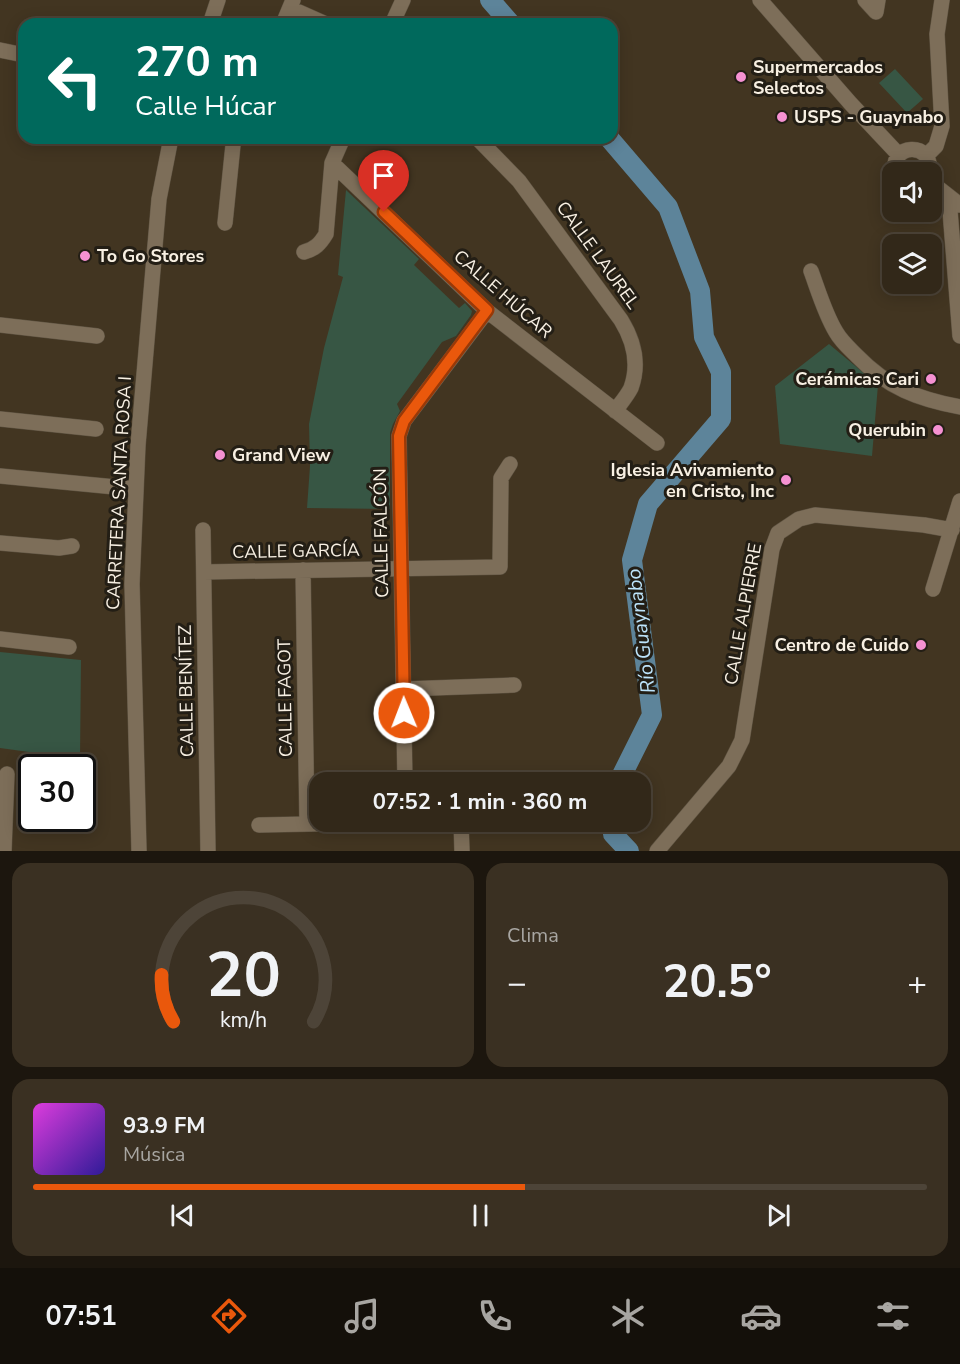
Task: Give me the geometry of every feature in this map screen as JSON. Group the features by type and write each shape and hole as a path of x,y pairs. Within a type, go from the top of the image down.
{"street":[{"path":"395,18 403,0"},
{"path":"759,0 899,155"},
{"path":"865,0 876,12 878,0"},
{"path":"926,156 936,146 942,126 937,34 942,0"},
{"path":"213,18 219,3"},
{"path":"286,18 292,4 316,18"},
{"path":"0,50 18,54"},
{"name":"CARRETERA SANTA ROSA I","path":"138,851 132,584 136,489 159,200 170,144"},
{"path":"225,223 233,144"},
{"path":"304,252 321,243 326,234 332,163 340,144"},
{"name":"CALLE LAUREL","path":"483,144 519,181 630,334 636,357 634,375 630,389 615,411"},
{"path":"896,162 899,155 911,149 918,150 926,156 928,162"},
{"name":"CALLE HÚCAR","path":"332,163 487,310 657,443"},
{"path":"942,191 954,201 960,336"},
{"path":"812,271 836,332 870,369 890,384 911,395 960,407"},
{"name":"CALLE FALCÓN","path":"405,772 399,436 404,421 487,310"},
{"path":"0,325 97,336"},
{"path":"0,419 96,429"},
{"name":"CALLE GARCÍA","path":"204,572 500,567 501,478 510,464"},
{"path":"0,476 136,489"},
{"path":"933,589 960,501"},
{"name":"CALLE ALPIERRE","path":"661,846 729,766 742,740 772,549 778,533 799,519 815,515 924,525 952,530"},
{"name":"CALLE BENÍTEZ","path":"202,530 208,851"},
{"path":"0,543 59,548 72,546"},
{"name":"CALLE FAGOT","path":"303,570 307,824"},
{"path":"0,639 69,647"},
{"path":"404,689 514,685"},
{"path":"4,851 7,774"},
{"path":"259,825 307,824"},
{"path":"461,832 462,851"}],"green space":[{"path":"895,69 923,99 907,113 879,83"},
{"path":"346,190 419,259 414,265 459,308 465,303 472,311 456,336 442,342 397,404 400,411 390,433 390,509 307,508 310,466 309,424 324,348 343,277 338,275"},
{"path":"829,344 878,385 872,456 780,444 775,386"},
{"path":"0,652 81,660 80,754 44,754 0,748"}],"waterway":[{"name":"Río Guaynabo","path":"490,0 506,18"},
{"name":"Río Guaynabo","path":"614,144 668,207 700,291 704,337 721,372 721,419 648,504 632,560 652,715 624,772"},
{"name":"Río Guaynabo","path":"613,832 629,851"}],"place":[{"name":"Supermercados Selectos","path":"741,77"},
{"name":"USPS - Guaynabo","path":"782,117"},
{"name":"To Go Stores","path":"85,256"},
{"name":"Cerámicas Cari","path":"931,379"},
{"name":"Querubin","path":"938,430"},
{"name":"Grand View","path":"220,455"},
{"name":"Iglesia Avivamiento en Cristo, Inc","path":"786,480"},
{"name":"Centro de Cuido","path":"921,645"}],"route":[{"path":"384,212 487,310 404,421 399,436 404,713"}]}
